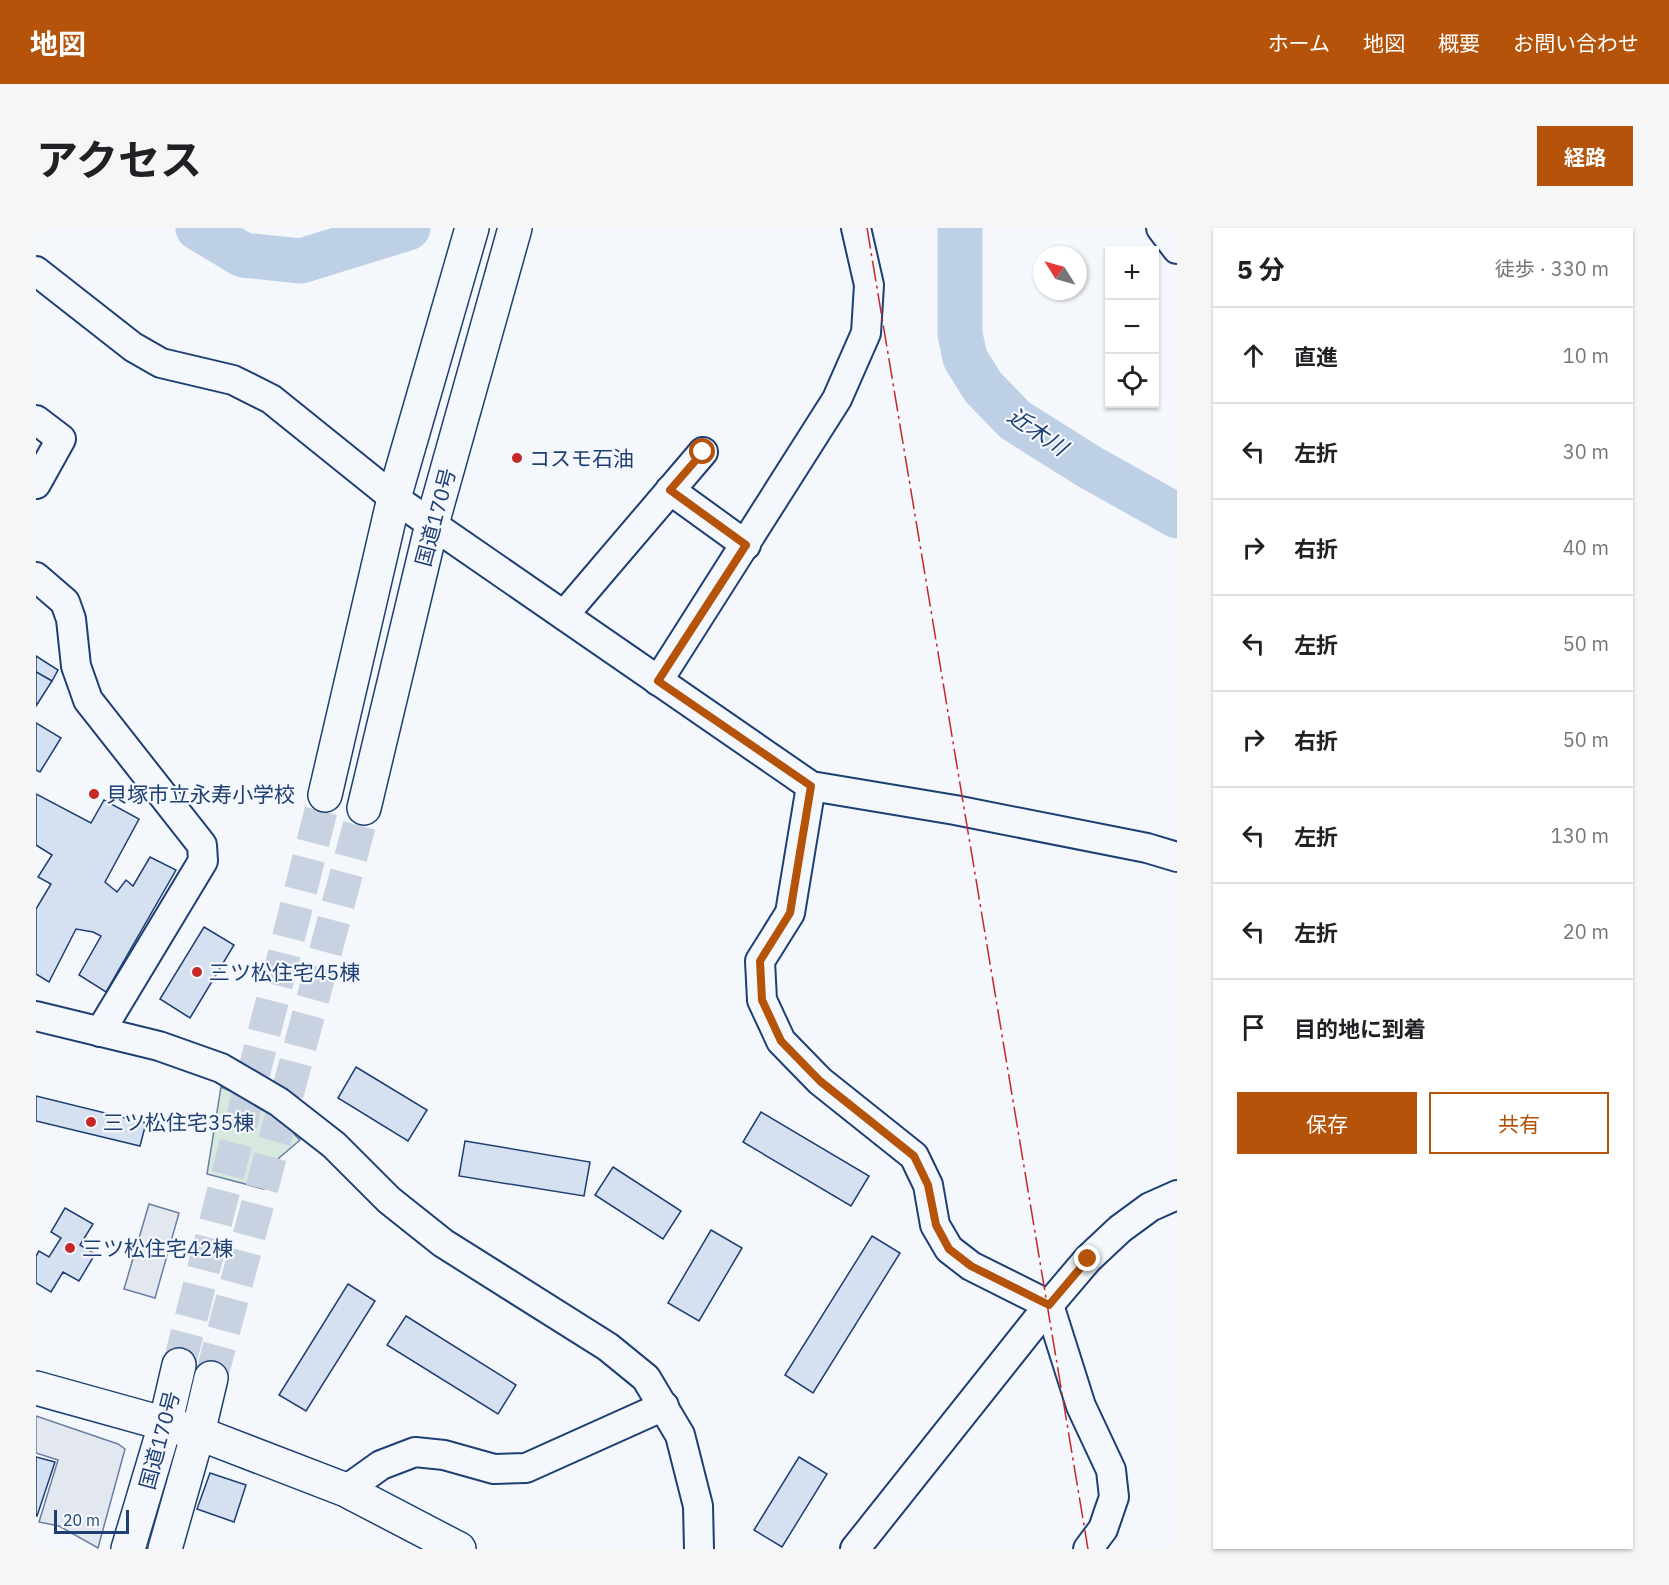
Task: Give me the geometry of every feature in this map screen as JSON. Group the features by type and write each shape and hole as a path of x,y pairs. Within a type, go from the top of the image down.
{"main road":[{"name":"国道170号","path":"325,795 394,498 472,228"},
{"name":"国道170号","path":"364,808 432,524 515,228"},
{"name":"国道170号","path":"128,1549 165,1425 179,1365"},
{"name":"国道170号","path":"165,1549 211,1378"},
{"path":"36,1388 198,1433 346,1490 459,1549"}],"street":[{"path":"658,681 837,399 866,333 869,285 856,228"},
{"path":"1161,228 1177,249"},
{"path":"36,271 133,348 161,363 233,380 271,399 394,498 811,786 955,810 1147,848 1177,857"},
{"path":"36,420 61,439 36,484"},
{"path":"564,615 703,452"},
{"path":"670,490 746,545"},
{"path":"36,577 66,602 71,619 76,666 88,700 202,845 203,861 100,1032"},
{"path":"811,786 790,913 760,961 762,1000 781,1041 820,1081 914,1156 928,1185 936,1225 949,1249 971,1266 1049,1305 1081,1406 1111,1470 1114,1497 1103,1529 1088,1549"},
{"path":"36,1016 159,1046 221,1068 279,1102 334,1145 389,1200 443,1243 608,1347 646,1378 680,1436 698,1506 699,1549"},
{"path":"855,1549 1088,1259 1120,1229 1150,1207 1177,1195"},
{"path":"346,1490 381,1465 415,1452 444,1455 494,1469 526,1468 664,1406"}],"shaded area":[{"path":"221,1087 263,1109 300,1140 279,1158 264,1189 207,1174"},
{"path":"149,1204 179,1213 155,1298 124,1289"},
{"path":"36,1416 118,1444 125,1449 98,1548 59,1526 39,1522 58,1460 36,1453"}],"building":[{"path":"36,656 58,670 52,681 36,672"},
{"path":"36,672 52,681 36,706"},
{"path":"36,723 61,738 40,772 36,770"},
{"path":"36,794 91,823 104,800 139,819 105,882 117,892 126,880 133,886 150,857 176,870 106,992 79,975 101,936 93,932 76,929 49,982 36,974 36,909 51,884 38,877 52,855 36,845"},
{"name":"三ツ松住宅45棟","path":"204,927 234,945 190,1018 160,999"},
{"path":"356,1067 427,1110 408,1141 338,1098"},
{"name":"三ツ松住宅35棟","path":"36,1096 146,1123 140,1146 36,1121"},
{"path":"761,1112 869,1176 851,1206 743,1142"},
{"path":"465,1141 590,1162 584,1196 459,1176"},
{"path":"613,1167 681,1211 663,1239 595,1195"},
{"name":"三ツ松住宅42棟","path":"65,1208 93,1224 80,1245 95,1254 79,1281 63,1272 51,1292 36,1283 36,1256 39,1251 49,1257 61,1238 51,1232"},
{"path":"711,1230 742,1248 699,1321 668,1303"},
{"path":"872,1236 900,1253 813,1393 785,1375"},
{"path":"348,1284 375,1301 306,1411 279,1395"},
{"path":"406,1316 516,1385 498,1414 387,1345"},
{"path":"36,1457 55,1462 37,1516 36,1516"},
{"path":"799,1457 827,1474 782,1547 754,1530"},
{"path":"210,1473 246,1485 234,1522 197,1509"}],"waterway":[{"name":"近木川","path":"198,228 243,255 301,261 408,228"},
{"name":"近木川","path":"960,228 960,334 965,358 983,387 1015,420 1088,466 1177,516"}],"tunnel":[{"path":"179,1365 325,795"},
{"path":"211,1378 364,808"}],"power":[{"path":"867,228 1088,1549"}],"place":[{"name":"コスモ石油","path":"517,458"},
{"name":"貝塚市立永寿小学校","path":"94,794"},
{"name":"三ツ松住宅45棟","path":"197,972"},
{"name":"三ツ松住宅35棟","path":"91,1122"},
{"name":"三ツ松住宅42棟","path":"70,1248"}],"route":[{"path":"703,452 670,490 746,545 658,681 811,786 790,913 760,961 762,1000 781,1041 820,1081 914,1156 928,1185 936,1225 949,1249 971,1266 1049,1305 1088,1259"}]}
